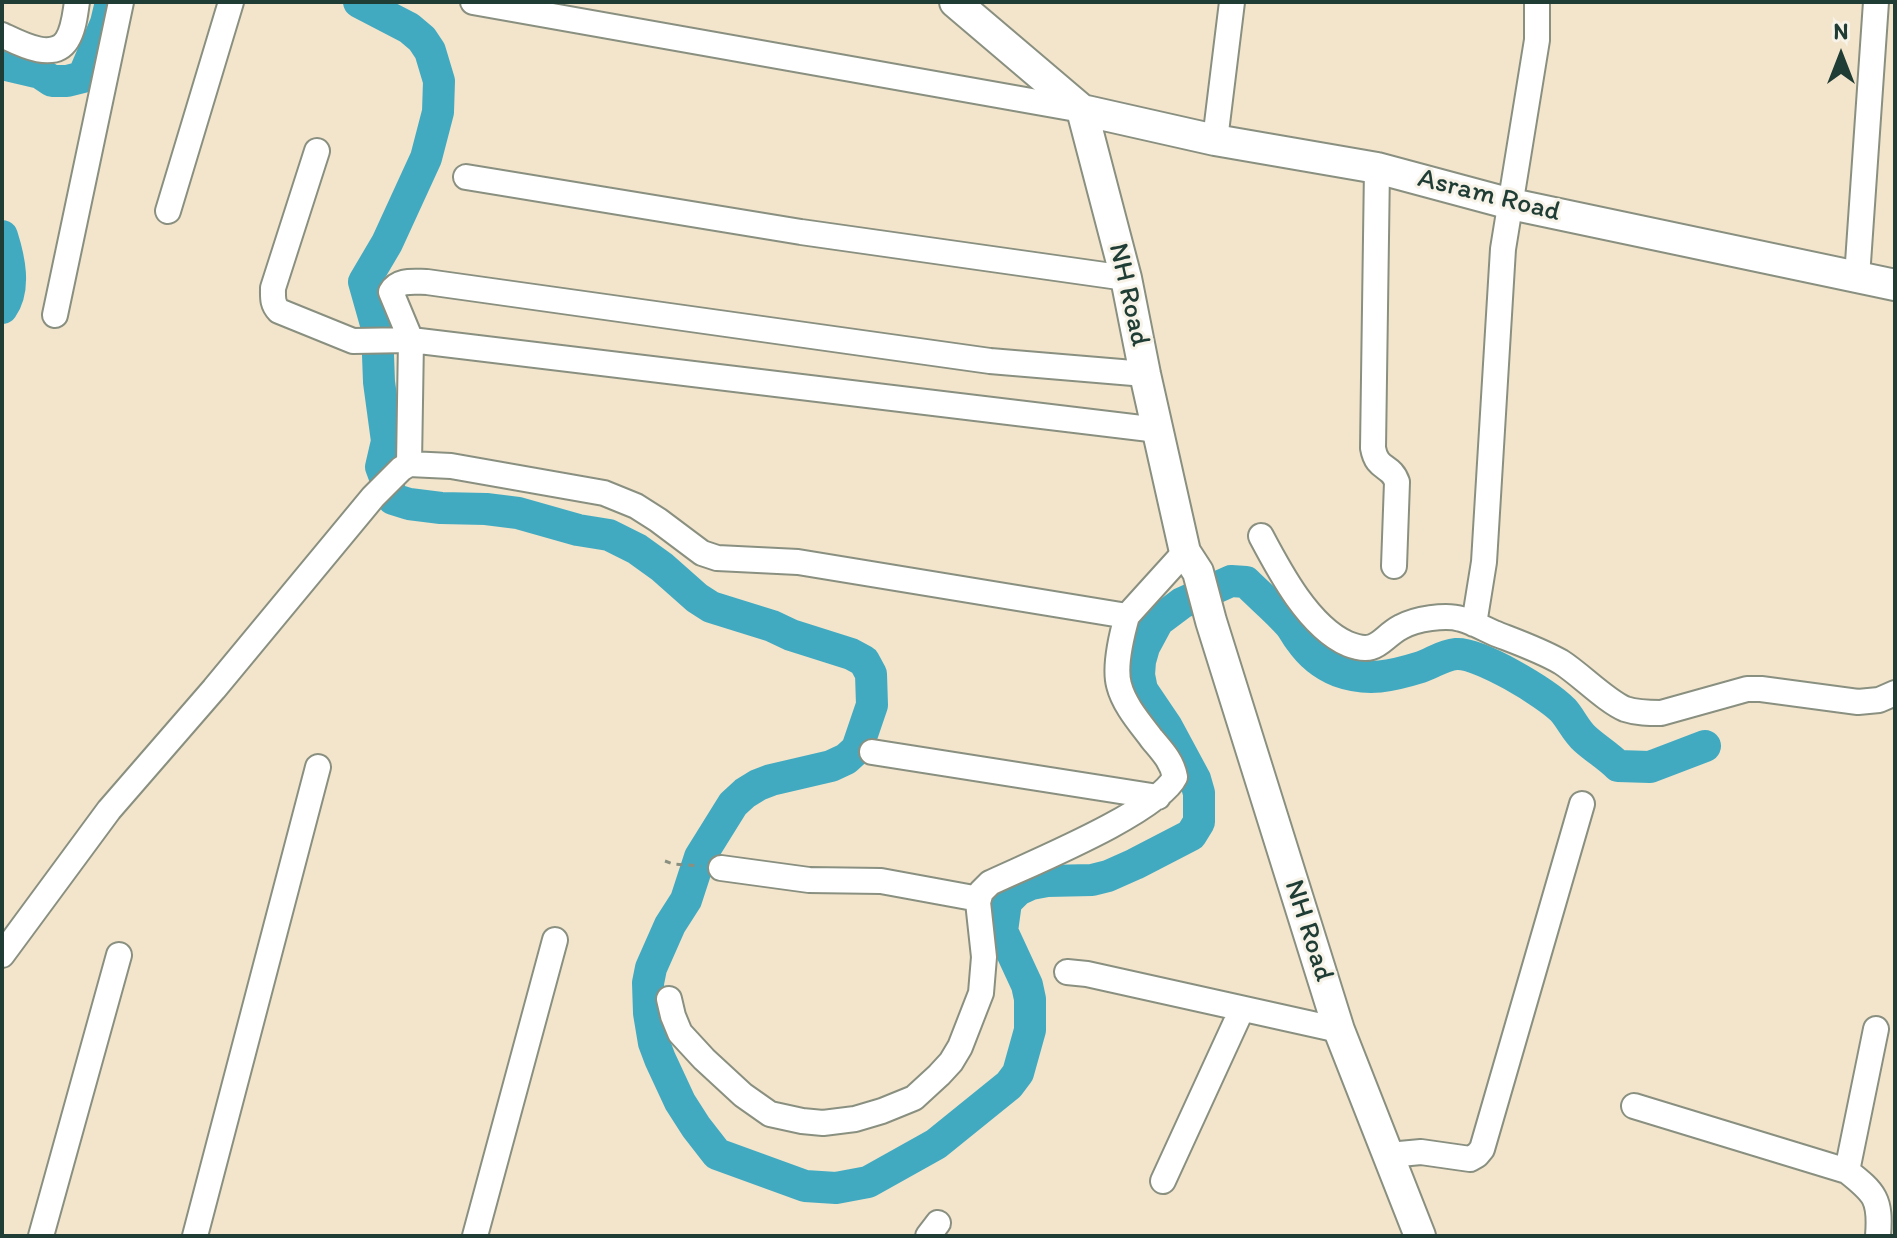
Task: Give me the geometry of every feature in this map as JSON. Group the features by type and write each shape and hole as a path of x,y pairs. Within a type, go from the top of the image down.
{"main road":[{"path":"955,2 1082,110"},
{"name":"Asram Road","path":"1082,110 1215,140 1377,168 1511,204 1895,285"},
{"name":"NH Road","path":"1082,110 1126,278 1158,430 1192,562 1339,1030 1420,1236"}],"street":[{"path":"2,35 30,48 48,50 63,45 72,29 77,2"},
{"path":"55,315 121,2"},
{"path":"168,211 231,2"},
{"path":"473,2 1082,110"},
{"path":"1215,140 1232,2"},
{"path":"1474,624 1484,562 1503,249 1537,40 1537,2"},
{"path":"1857,277 1876,2"},
{"path":"317,151 273,288 274,306 279,311 353,341 403,340 1158,430"},
{"path":"1377,168 1373,448 1376,461 1395,475 1397,482 1394,566"},
{"path":"466,177 801,232 1126,278"},
{"path":"405,466 403,340 391,292 399,283 427,282 990,361 1145,374"},
{"path":"2,955 109,810 373,497 405,466 451,466 604,493 636,506 702,553 717,558 798,562 1127,616"},
{"path":"1261,536 1294,593 1328,632 1362,648 1378,645 1398,628 1411,622 1458,618 1542,652 1621,707 1633,711 1661,713 1747,689 1858,702 1879,700 1895,693"},
{"path":"669,999 680,1033 743,1095 770,1114 823,1123 855,1119 914,1098 951,1062 981,993 984,957 978,902 981,892 990,883 1116,823 1158,797 1172,784 1175,777 1169,760 1136,719 1119,686 1117,674 1127,616 1192,562"},
{"path":"872,752 1158,797"},
{"path":"195,1236 318,767"},
{"path":"1389,1155 1421,1152 1470,1159 1482,1149 1582,804"},
{"path":"721,868 809,880 881,881 979,899"},
{"path":"475,1236 555,940"},
{"path":"41,1236 119,955"},
{"path":"1067,972 1339,1030"},
{"path":"1163,1181 1242,1009"},
{"path":"1847,1171 1876,1029"},
{"path":"1634,1106 1847,1171 1869,1188 1877,1203 1880,1218 1878,1236"}],"path":[{"path":"665,861 721,868"}],"waterway":[{"path":"2,64 40,73 52,81 83,77 106,23 111,2"},
{"path":"359,2 409,28 422,39 430,51 439,81 438,112 426,158 387,243 364,282 377,328 379,382 387,441 381,467 393,499 441,508 518,513 578,530 609,535 637,549 711,607 851,654 864,661 871,674 872,705 857,749 831,766 758,785 733,804 700,857 686,900 670,925 651,968 649,1013 654,1043 680,1102 717,1154 805,1186 836,1188 868,1182 936,1144 1009,1085 1018,1073 1030,1030 1030,999 1027,985 1002,931 1006,902 1018,890 1031,884 1108,876 1191,835 1199,822 1199,793 1195,779 1167,727 1142,690 1140,661 1158,621 1182,603 1231,581 1246,582 1285,619 1312,654 1338,671 1380,676 1421,667 1442,657 1467,655 1512,675 1554,703 1582,736 1618,766 1650,767 1705,746"},
{"path":"2,236 10,282 2,308"}]}
